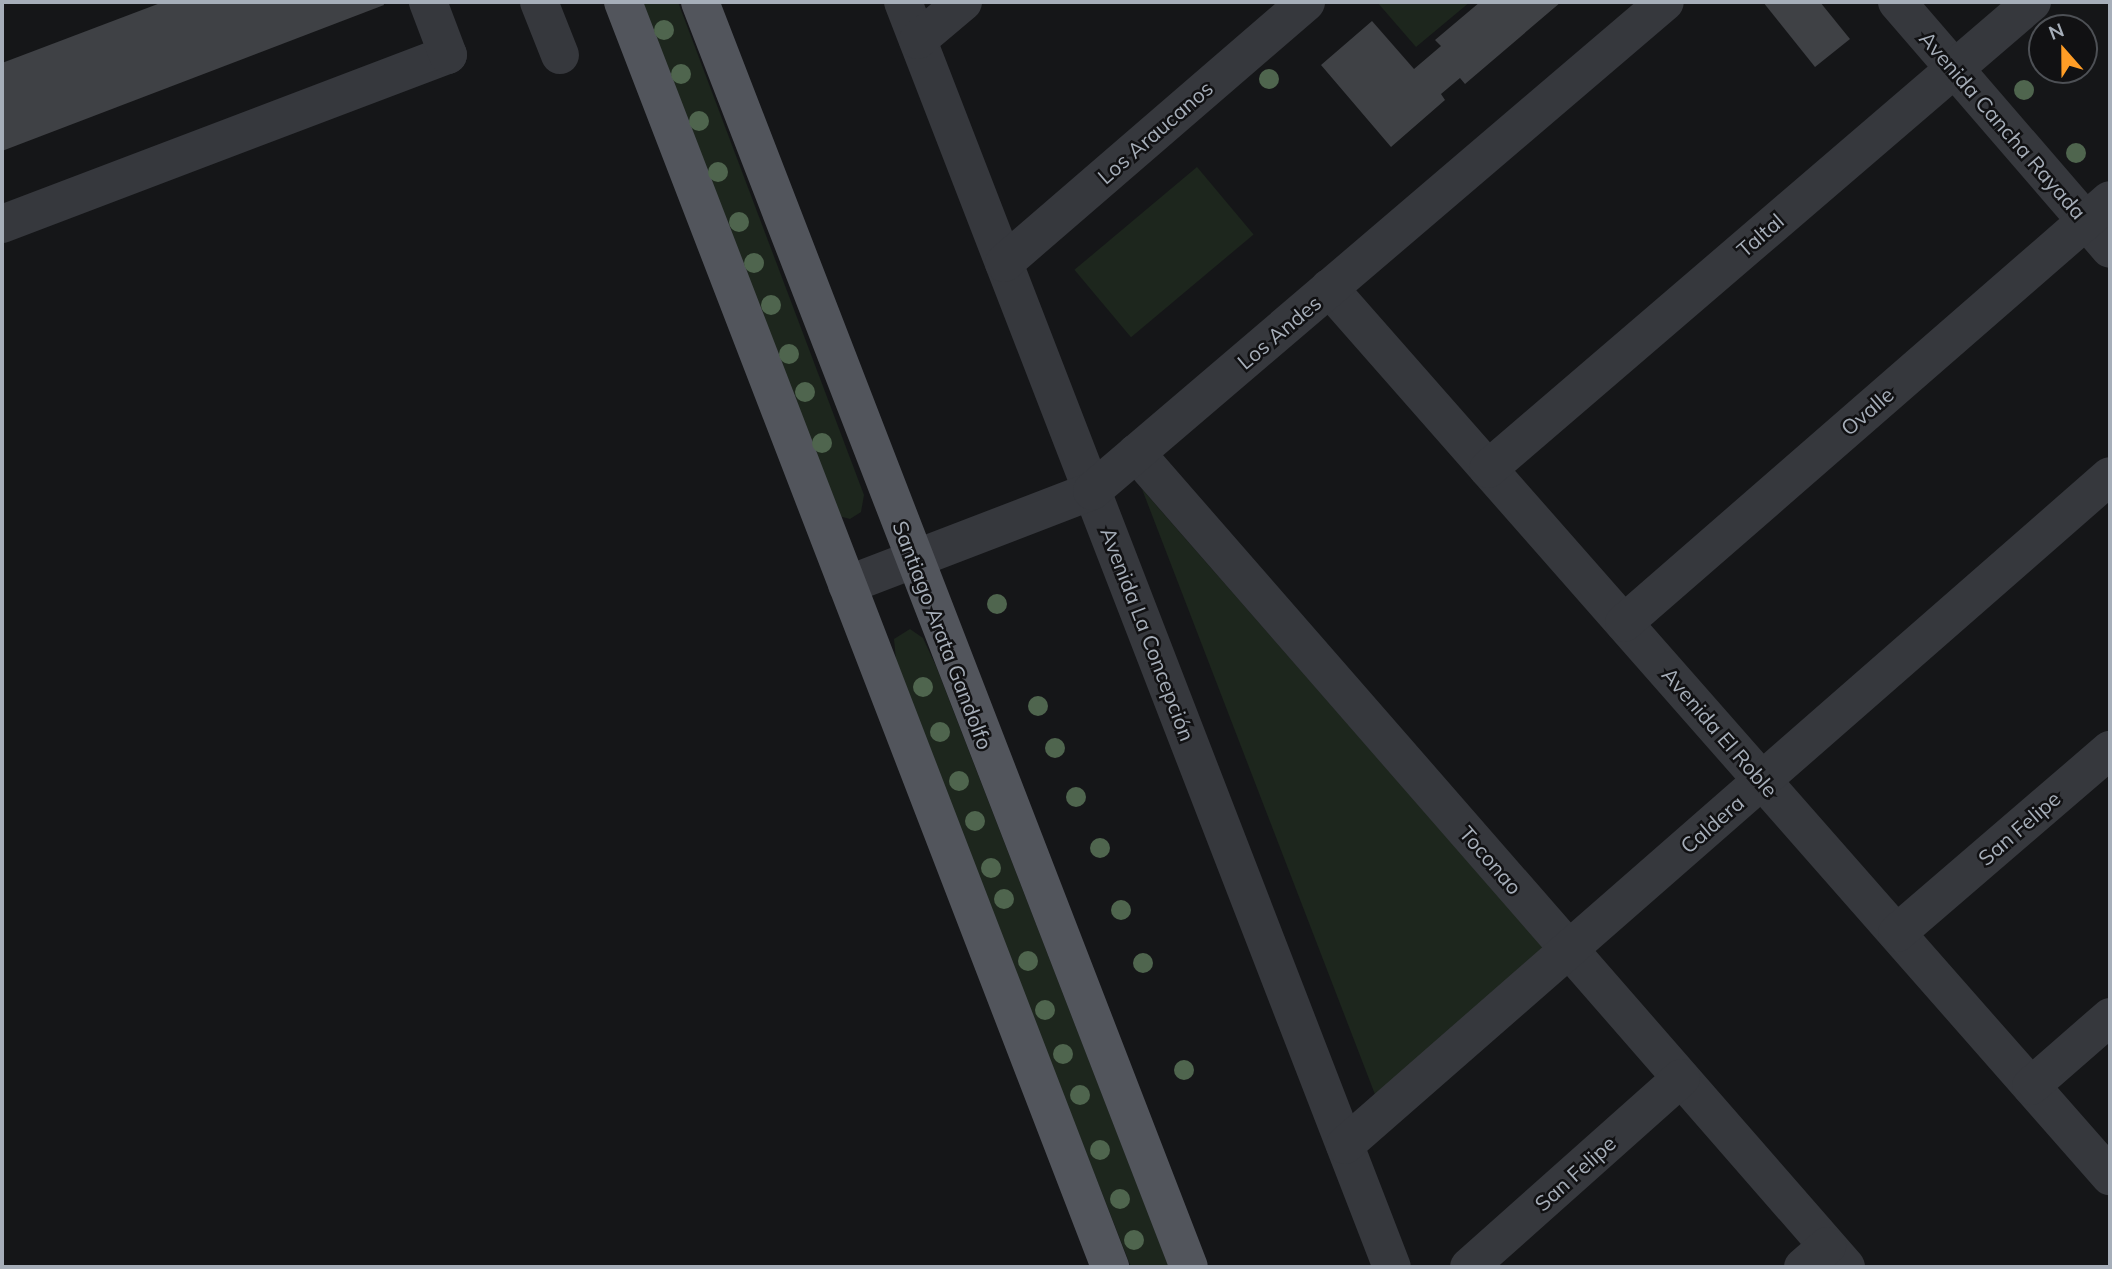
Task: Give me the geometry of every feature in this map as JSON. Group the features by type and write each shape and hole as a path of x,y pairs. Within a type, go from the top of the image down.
{"main road":[{"path":"623,2 1110,1267"},
{"name":"Santiago Arata Gandolfo","path":"700,2 1189,1267"}],"street":[{"path":"2,224 448,55 428,2"},
{"path":"539,2 560,55"},
{"name":"Avenida La Concepción","path":"903,2 1392,1267"},
{"path":"918,40 963,2"},
{"name":"Los Araucanos","path":"1004,263 1306,2"},
{"name":"Los Andes","path":"847,585 1092,491 1665,2"},
{"name":"Avenida Cancha Rayada","path":"1896,2 1954,68 2102,223"},
{"name":"Taltal","path":"1488,469 2032,2"},
{"name":"Ovalle","path":"1624,623 2102,223"},
{"name":"Avenida El Roble","path":"1329,288 2110,1176"},
{"name":"Toconao","path":"1136,453 1681,1078 1825,1260"},
{"name":"Caldera","path":"1345,1145 2110,476"},
{"name":"San Felipe","path":"1897,933 2110,750"},
{"path":"2031,1086 2110,1017"},
{"name":"San Felipe","path":"1469,1267 1681,1078"}],"shaded area":[{"path":"640,2 678,2 864,495 861,512 850,519 835,515"},
{"path":"1377,2 1470,2 1416,47"},
{"path":"1197,167 1254,234 1131,337 1074,270"},
{"path":"1142,489 1550,955 1376,1097"},
{"path":"910,629 923,638 936,666 1169,1267 1131,1267 897,671 894,639"}],"building":[{"path":"163,2 383,2 384,5 2,151 2,63"},
{"path":"1480,2 1561,2 1465,84 1460,78 1441,94 1445,100 1391,147 1321,65 1372,21 1414,69 1441,46 1435,40"},
{"path":"1763,2 1820,2 1850,39 1815,67"}]}
